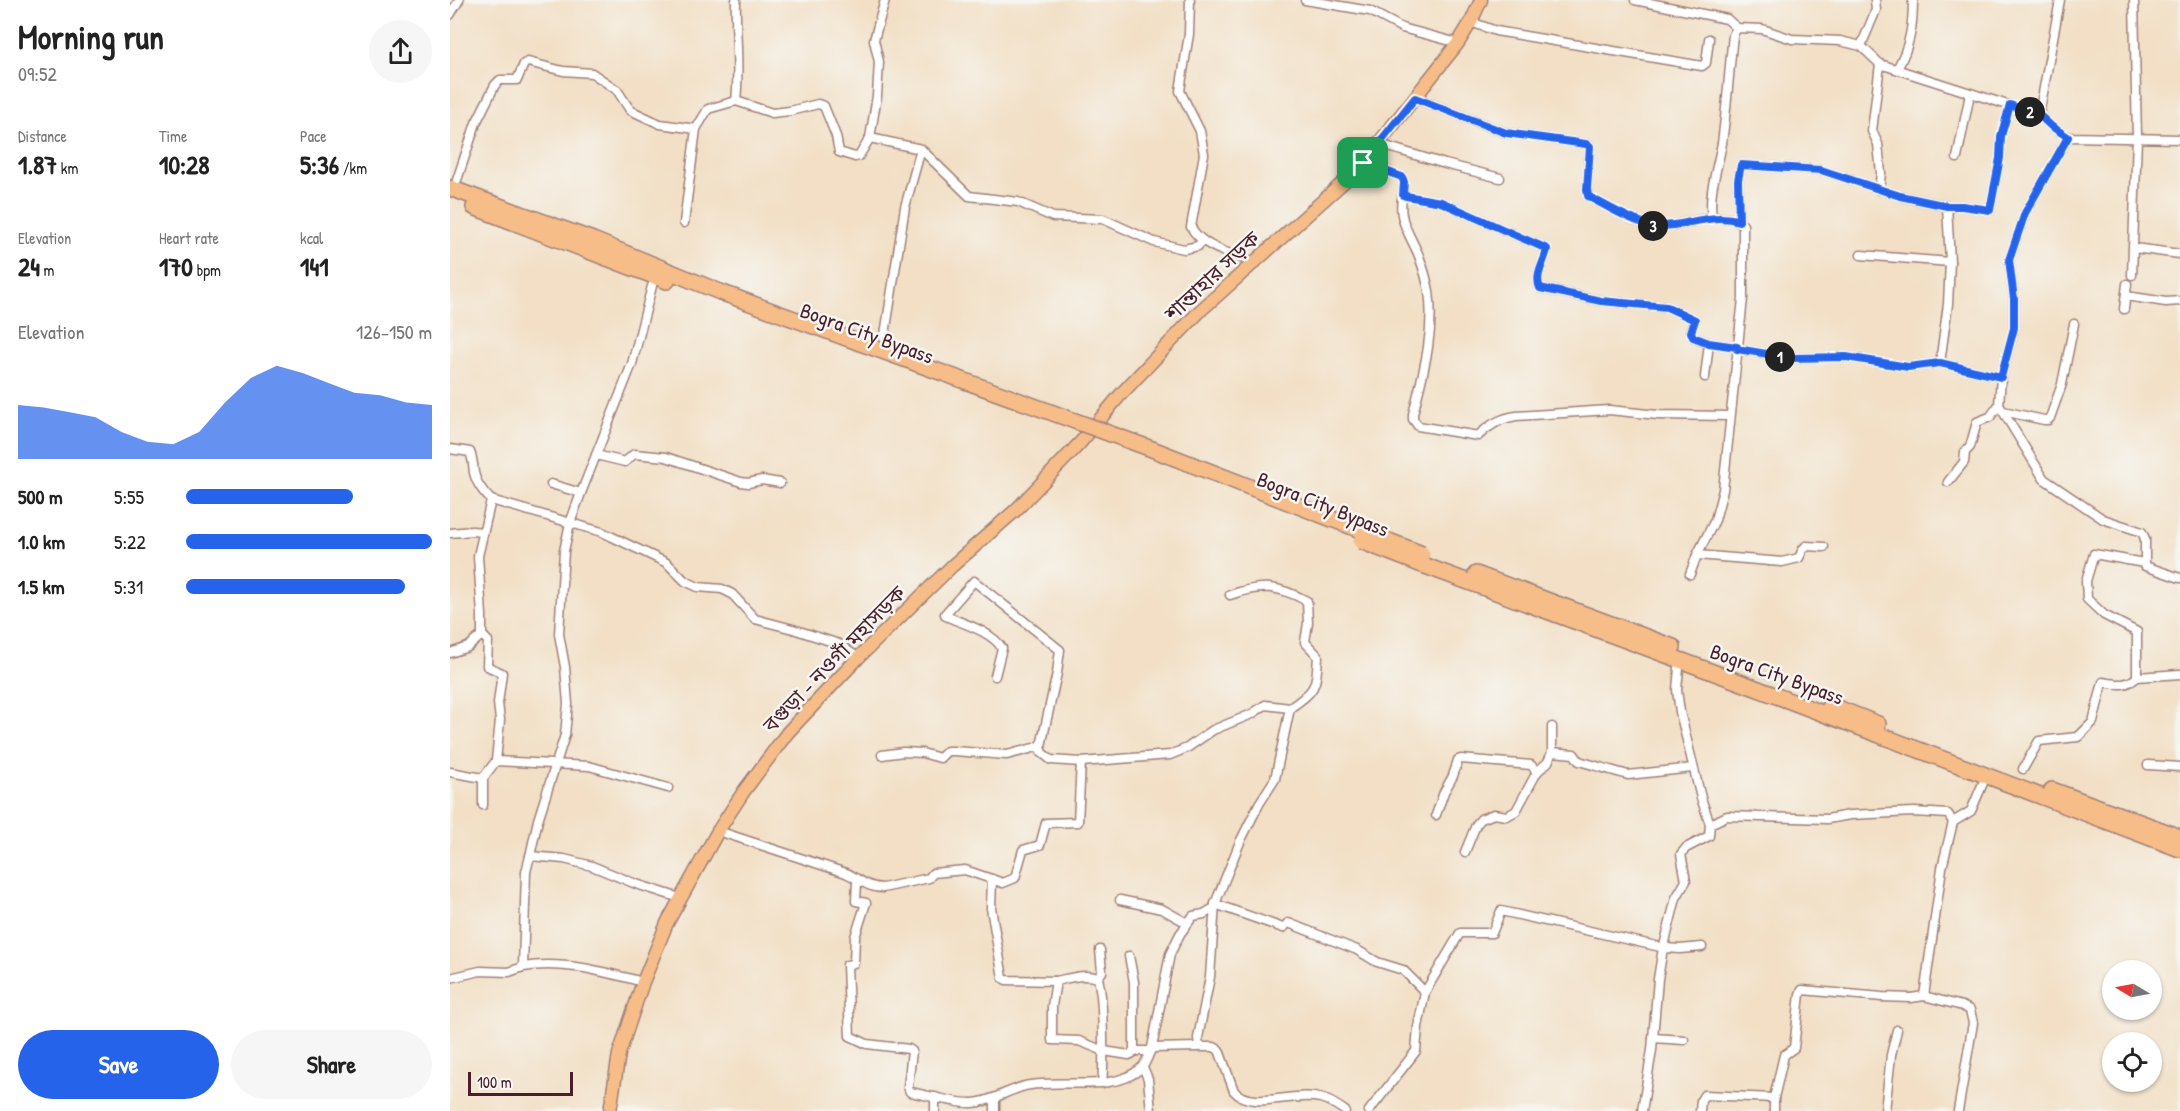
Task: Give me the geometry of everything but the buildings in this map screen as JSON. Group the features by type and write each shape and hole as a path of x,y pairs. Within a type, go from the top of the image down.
{"highway":[{"name":"Bogra City Bypass","path":"454,184 593,247"},
{"name":"Bogra City Bypass","path":"450,198 593,247 837,343 1421,559 2180,849"},
{"name":"Bogra City Bypass","path":"1421,559 1855,714 1981,765 2180,837"},
{"path":"1602,609 1625,630"}],"main road":[{"name":"শান্তাহার সড়ক","path":"952,566 1016,510 1201,310 1363,163 1458,43 1481,0"},
{"name":"বগুড়া - নওগাঁ মহাসড়ক","path":"610,1111 619,1054 667,922 718,831 744,791 788,732 858,658 952,566"}],"street":[{"path":"450,15 459,0"},
{"path":"736,0 739,76 736,101"},
{"path":"684,223 696,129 708,109 736,101 772,112 790,111 818,104 824,106 836,136 839,152 859,156 870,138 877,96 879,62 874,40 885,0"},
{"path":"1190,0 1189,34 1180,91 1200,131 1204,154 1191,226 1195,235 1202,241 1254,263"},
{"path":"1305,0 1370,11 1402,28 1458,43"},
{"path":"1635,0 1727,19 1737,28 1762,29 1792,39 1840,42 1861,46 1880,64 2039,115 2068,137 2180,139"},
{"path":"1861,46 1876,10 1875,0"},
{"path":"1897,69 1907,51 1913,22 1914,0"},
{"path":"2039,115 2060,0"},
{"path":"2132,275 2137,138 2134,0"},
{"path":"1471,22 1496,31 1702,66 1706,63 1709,39"},
{"path":"1712,217 1712,197 1722,143 1733,35 1737,28"},
{"path":"454,184 476,123 495,85 500,80 517,80 524,64 528,62 564,71 592,73 617,90 630,110 660,124 696,129"},
{"path":"1879,190 1881,173 1878,144 1872,131 1880,64"},
{"path":"1958,158 1970,94"},
{"path":"1415,98 1506,133 1590,146 1588,196 1640,222 1652,226 1691,222 1712,217 1739,221 1743,225 1743,298 1730,416 1728,460 1715,520 1690,574"},
{"path":"1739,221 1738,180 1741,165 1821,170 1879,190 1947,206 1990,210 2000,158 2001,136 2010,105"},
{"path":"2068,137 2025,213 2009,260 2014,299 2014,328 2001,377 2001,408 2044,479 2103,519 2142,532 2145,539 2144,563"},
{"path":"870,138 921,149 969,196 1018,202 1053,217 1103,219 1154,242 1184,249 1198,246 1202,241"},
{"path":"1379,144 1500,178"},
{"path":"884,341 905,207 921,149"},
{"path":"1363,163 1402,177 1404,182 1401,215 1420,259 1430,303 1429,346 1413,414 1413,419 1419,426 1478,436 1486,428 1504,418 1516,416 1609,410 1658,415 1730,416"},
{"path":"1403,195 1441,202 1547,249 1539,270 1540,288 1601,301 1667,307 1695,320 1691,332 1693,337 1709,343 1782,357 1846,357 1908,367 1940,363 2001,377"},
{"path":"1940,363 1948,304 1950,262 1947,206"},
{"path":"2134,248 2180,254"},
{"path":"1861,255 1950,262"},
{"path":"2124,309 2127,284"},
{"path":"523,967 526,872 538,820 565,735 568,704 559,634 564,551 570,523 632,364 652,286"},
{"path":"2126,296 2166,302 2180,301"},
{"path":"2001,408 2044,420 2050,418 2061,384 2074,324"},
{"path":"1706,376 1709,343"},
{"path":"1948,482 1964,462 1965,452 1970,447 1977,422 1990,417 2001,408"},
{"path":"450,449 470,452 475,476 482,491 491,500 602,532 667,563 685,581 698,586 722,589 732,594 755,619 793,628 839,644 858,658"},
{"path":"596,455 622,462 634,454 666,457 741,482 762,480 780,483"},
{"path":"552,484 581,493"},
{"path":"483,805 483,778 496,761 499,740 498,704 502,673 487,666 488,641 482,635 478,556 491,500"},
{"path":"450,533 483,532"},
{"path":"1697,555 1782,561 1799,558 1806,546 1824,547"},
{"path":"2023,769 2039,741 2078,737 2093,722 2103,682 2123,685 2133,682 2137,677 2136,632 2104,615 2087,599 2086,581 2094,554 2144,563 2147,567 2180,578"},
{"path":"995,676 1002,648 998,643 986,633 945,614 974,581 1060,650 1041,752 1051,760 1081,762 1170,755 1187,748 1214,730 1252,714 1265,705 1290,708 1311,693 1317,676 1318,656 1305,642 1308,623 1307,601 1286,590 1269,588 1250,588 1230,595"},
{"path":"450,653 468,646 482,635"},
{"path":"1642,1111 1653,1038 1658,979 1676,898 1686,881 1682,854 1686,848 1709,836 1710,824 1680,711 1677,690 1679,668"},
{"path":"2137,677 2180,674"},
{"path":"1199,1047 1198,1038 1210,977 1214,906 1240,842 1275,779 1290,708"},
{"path":"1465,852 1476,825 1481,819 1494,814 1507,816 1516,811 1538,772 1548,762 1552,752 1552,727"},
{"path":"882,755 903,752 922,753 940,758 947,752 954,751 1007,755 1041,747"},
{"path":"1552,752 1574,754 1579,761 1628,775 1694,768"},
{"path":"1436,815 1458,760 1531,765 1538,772"},
{"path":"496,761 589,766 668,788"},
{"path":"718,831 836,869 875,888 929,878 933,873 959,870 1003,882 1015,878 1023,850 1040,846 1046,823 1078,822 1081,762"},
{"path":"2148,765 2180,767"},
{"path":"450,772 483,778"},
{"path":"1953,822 1971,811 1983,783"},
{"path":"1710,824 1727,816 1827,819 1851,815 1914,812 1948,814 1953,822 1953,829 1942,868 1924,996"},
{"path":"530,856 564,859 592,866 636,884 680,898"},
{"path":"992,879 991,908 1003,978 1006,980 1056,981 1079,976 1098,978"},
{"path":"857,881 856,901 866,903 855,937 854,963 847,965 850,1036 867,1044 912,1051 908,1087 910,1092 971,1104 1029,1085 1102,1083 1123,1078 1143,1067 1151,1050 1170,954 1193,915 1204,914 1214,906"},
{"path":"1120,900 1162,909 1187,923"},
{"path":"1214,906 1283,928 1288,923 1357,950 1377,962 1403,970 1425,992"},
{"path":"1370,1111 1416,1051 1425,992 1460,933 1492,933 1501,910 1665,948 1702,947"},
{"path":"1101,950 1102,972 1098,978 1102,997 1105,1056 1102,1083"},
{"path":"1129,956 1134,982 1134,1052"},
{"path":"450,978 480,971 509,972 540,964 605,972 644,982"},
{"path":"1056,981 1052,1006 1052,1040 1079,1041 1104,1051 1129,1055 1134,1052 1151,1050 1214,1047 1219,1050 1237,1095 1254,1100 1305,1096 1320,1098 1345,1111"},
{"path":"1774,1111 1774,1098 1784,1054 1794,1048 1802,990 1882,997 1924,996 1970,1010 1973,1023 1959,1111"},
{"path":"1885,1111 1891,1055 1897,1030"},
{"path":"1653,1038 1684,1040"},
{"path":"1143,1067 1148,1079 1151,1111"},
{"path":"1700,1111 1704,1095 1774,1098"},
{"path":"935,1096 935,1111"},
{"path":"995,1098 995,1111"}],"route":[{"path":"1415,98 1506,133 1590,146 1588,196 1652,226 1691,222 1712,217 1739,221 1738,180 1741,165 1821,170 1900,196 1947,206 1990,210 2000,158 2001,136 2010,105 2039,115 2068,137 2033,196 2019,226 2009,260 2014,299 2014,328 2001,377 1940,363 1908,367 1846,357 1772,356 1709,343 1693,337 1691,332 1695,320 1667,307 1601,301 1540,288 1539,270 1547,249 1441,202 1403,195 1402,177 1363,163 1415,98"}]}
